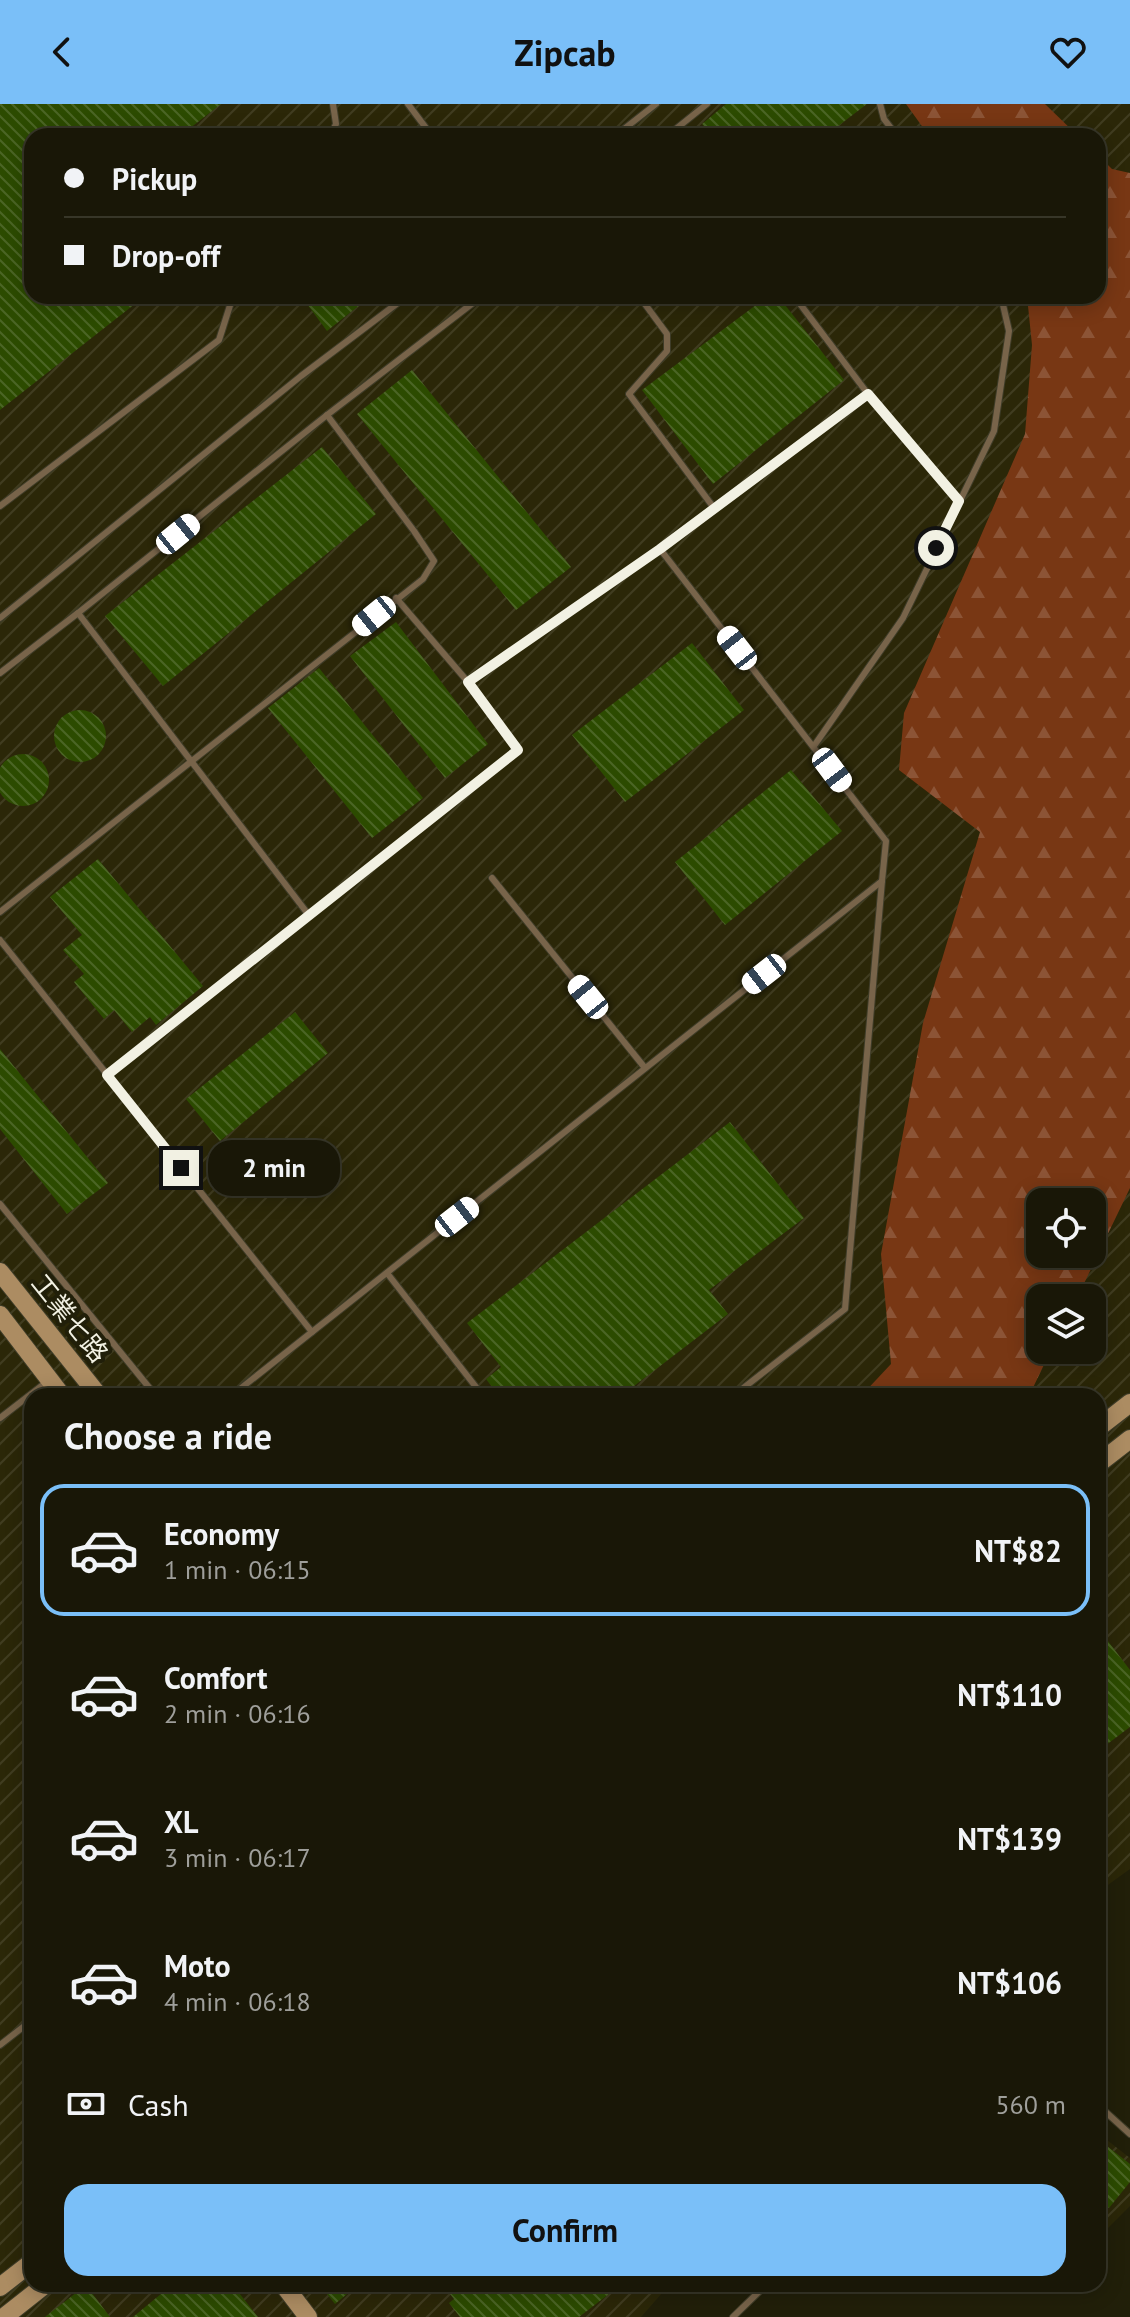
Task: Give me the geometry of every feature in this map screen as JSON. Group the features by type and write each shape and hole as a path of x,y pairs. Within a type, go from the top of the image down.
{"street":[{"name":"工業七路","path":"0,1272 93,1388"},
{"name":"工業七路","path":"0,1315 56,1388"},
{"path":"1106,1422 1130,1403"},
{"path":"1106,1458 1130,1439"},
{"path":"0,2287 24,2268"},
{"path":"4,2317 36,2292"},
{"path":"289,2292 308,2317"}],"lane":[{"path":"333,104 334,128"},
{"path":"408,104 426,128"},
{"path":"625,128 656,104"},
{"path":"677,128 707,104"},
{"path":"880,104 884,119 891,128"},
{"path":"0,506 219,340 230,304"},
{"path":"0,618 301,376 396,304"},
{"path":"0,673 472,304"},
{"path":"645,304 667,334 667,351 629,394 714,508"},
{"path":"800,304 868,394 959,501"},
{"path":"814,746 903,618 994,431 1009,331 1003,304"},
{"path":"468,682 660,549 868,394"},
{"path":"0,912 423,579 434,561 327,415"},
{"path":"660,549 886,841 845,1309 743,1388"},
{"path":"107,1075 518,750 468,682 396,598"},
{"path":"78,613 308,914"},
{"path":"492,878 645,1068"},
{"path":"241,1388 882,881"},
{"path":"0,940 312,1332"},
{"path":"0,1204 150,1388"},
{"path":"387,1273 477,1388"},
{"path":"38,1388 50,1379"},
{"path":"0,1418 24,1399"},
{"path":"0,2045 24,2026"},
{"path":"1106,2112 1130,2134"},
{"path":"733,2317 759,2292"}],"shaded area":[{"path":"0,104 1130,104 1130,1869 1106,1886 1106,1388 24,1388 24,2292 663,2292 641,2317 0,2317"},
{"path":"1106,2139 1130,2158 1130,2206 1106,2230"}],"green space":[{"path":"906,104 1045,104 1070,128 923,128"},
{"path":"1106,163 1112,169 1130,173 1130,1188 1106,1238 1106,1188 1026,1188 1026,1268 1091,1268 1084,1284 1026,1284 1026,1364 1044,1364 1033,1388 868,1388 891,1364 881,1254 923,1023 980,832 899,770 904,713 1025,434 1032,345 1028,304 1106,304"}],"building":[{"path":"0,104 221,104 190,128 24,128 24,304 135,304 0,410"},
{"path":"726,104 867,104 836,128 705,128 702,124"},
{"path":"307,304 361,304 327,331"},
{"path":"757,304 784,304 844,380 713,484 642,390"},
{"path":"412,370 571,567 516,610 357,414"},
{"path":"322,447 376,514 163,686 105,616"},
{"path":"396,622 488,744 445,778 350,656"},
{"path":"692,643 744,710 625,802 572,735"},
{"path":"319,668 423,798 372,838 268,708"},
{"path":"80,710 98,718 106,736 98,754 80,762 62,754 54,736 62,718"},
{"path":"13,756 33,756 47,770 47,790 33,804 13,804 -1,790 -1,770"},
{"path":"791,770 842,831 725,925 675,862"},
{"path":"98,859 203,986 156,1025 150,1017 132,1032 114,1010 104,1019 74,982 84,974 63,950 82,935 50,897"},
{"path":"295,1012 328,1053 220,1141 186,1099"},
{"path":"0,1049 108,1183 67,1214 0,1129"},
{"path":"730,1122 804,1218 709,1290 728,1314 631,1388 493,1388 486,1379 501,1367 467,1323"},
{"path":"1106,1638 1130,1670 1130,1727 1106,1745"},
{"path":"1106,2145 1130,2164 1130,2182 1109,2208 1106,2206"},
{"path":"77,2292 91,2292 110,2317 45,2317"},
{"path":"163,2292 238,2292 258,2317 133,2317"},
{"path":"325,2292 349,2292 335,2304"},
{"path":"448,2292 612,2292 579,2317 460,2317 449,2303 454,2299"}],"route":[{"path":"181,1168 107,1075 518,750 468,682 660,549 868,394 959,501 936,548"}]}
